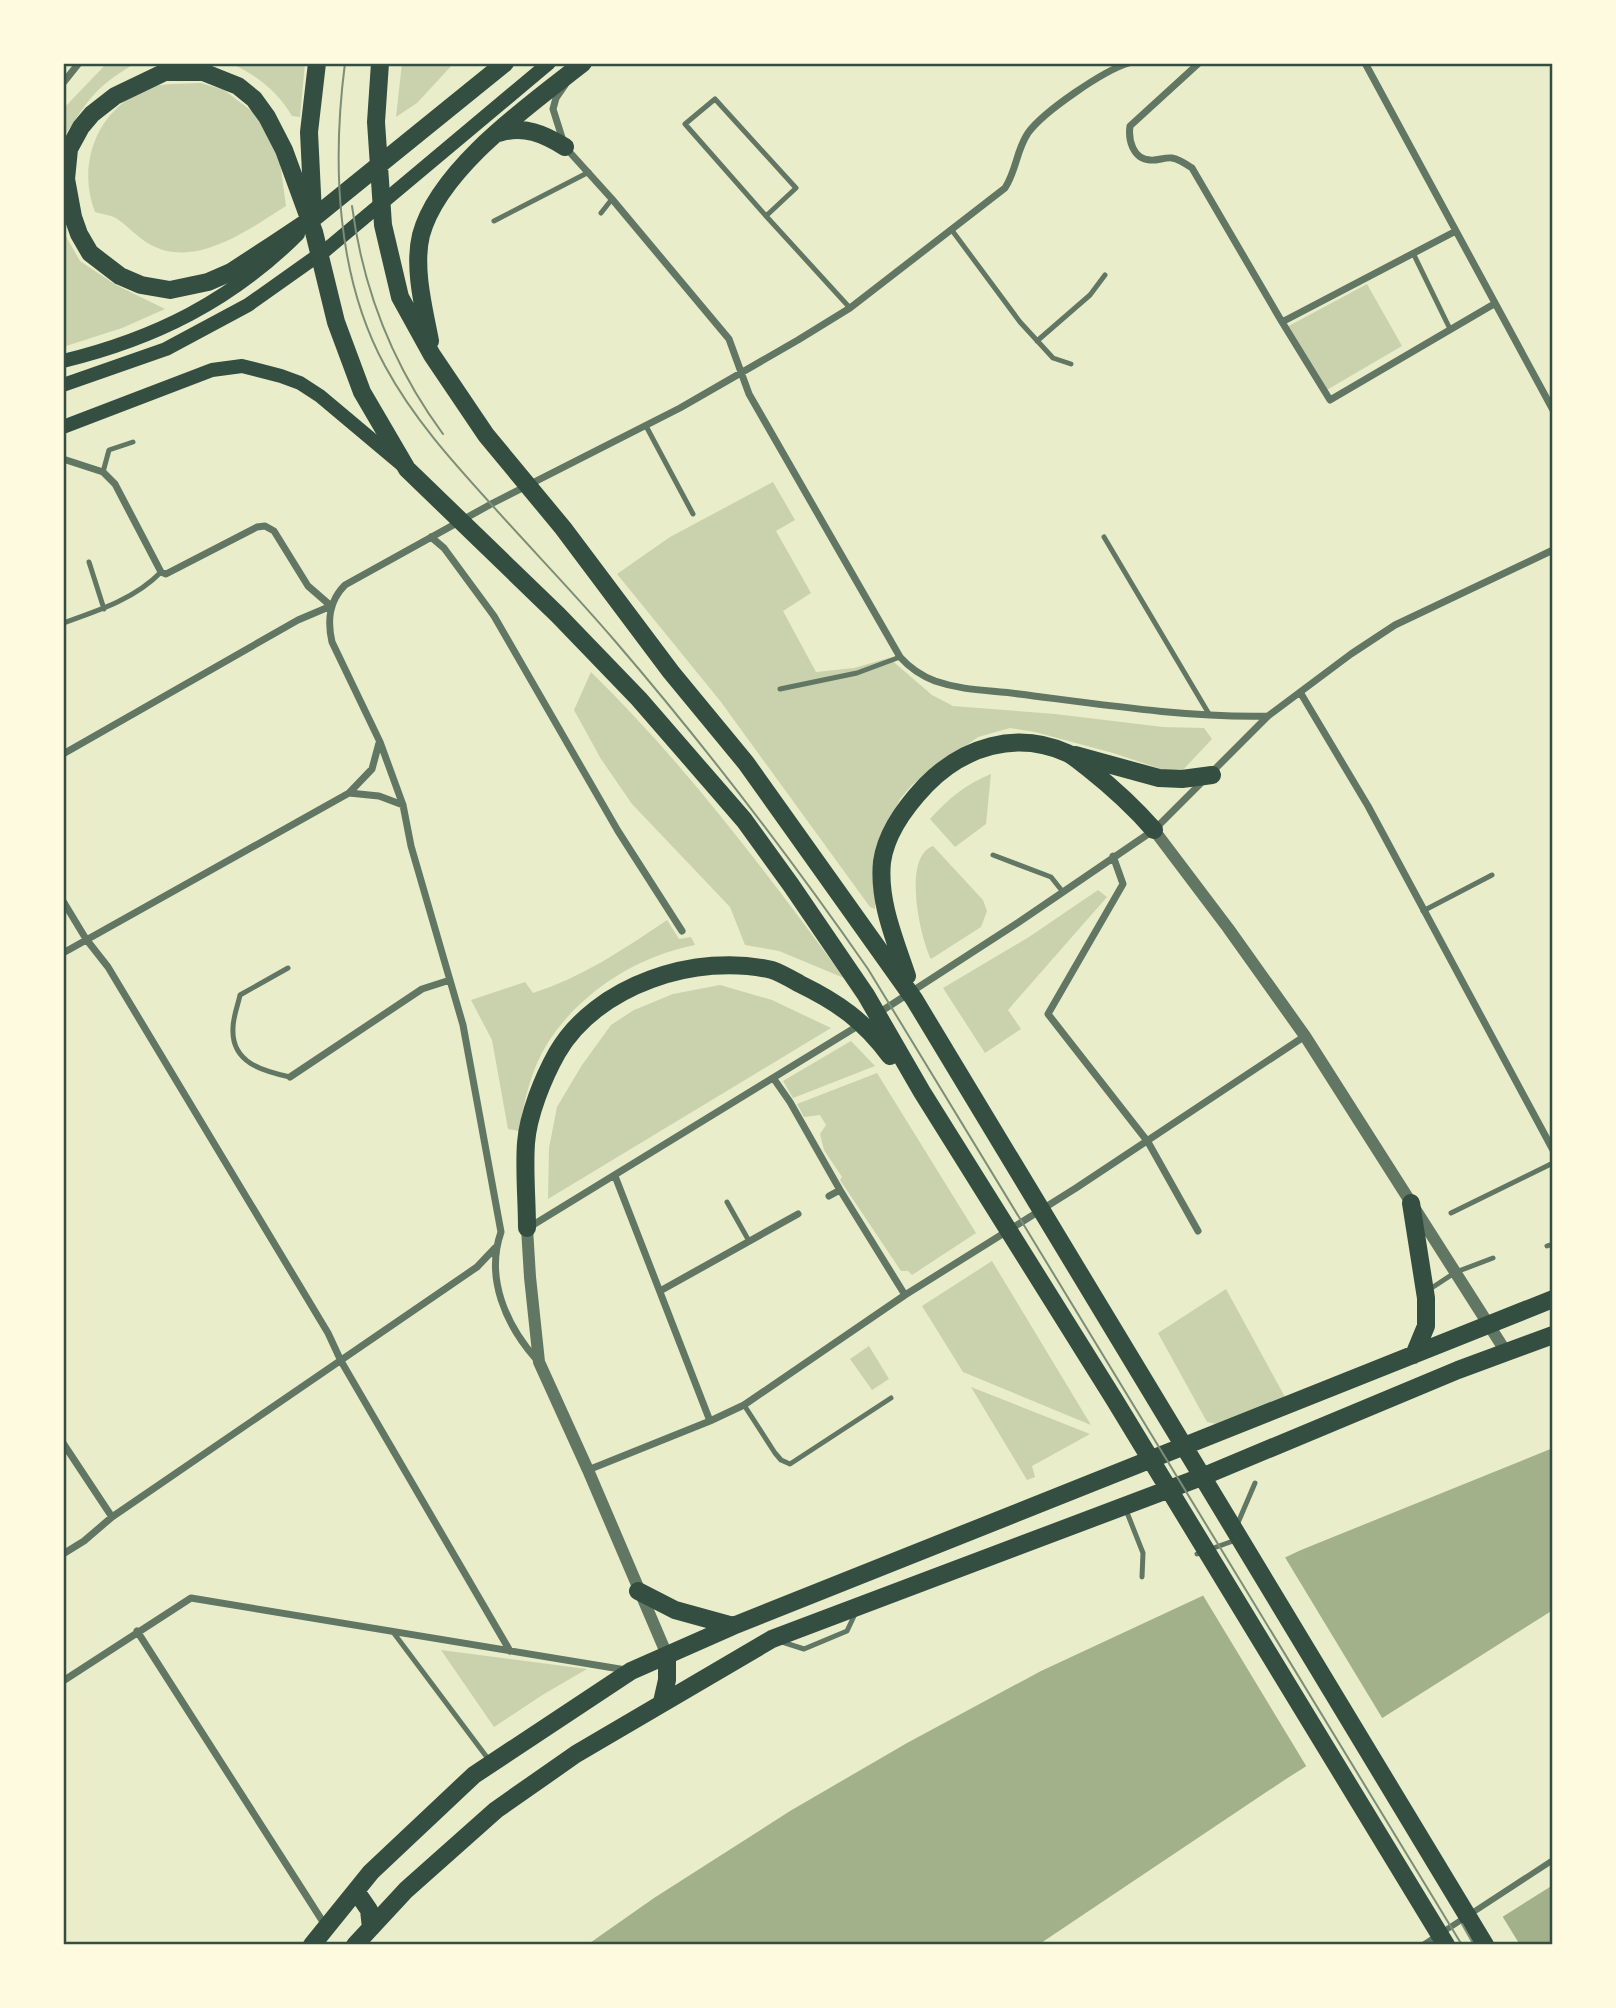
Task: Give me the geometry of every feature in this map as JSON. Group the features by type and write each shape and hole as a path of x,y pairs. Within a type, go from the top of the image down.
{"main road":[{"path":"317,63 309,132 315,224 336,322 362,393 407,469"},
{"path":"380,63 376,122 383,225 400,296 432,355 486,435 563,528 671,672 746,763 890,949 914,999 1485,1945"},
{"path":"315,224 267,117 246,93 221,77 186,70 165,72 141,82 115,96 92,114 69,149 66,179 73,217 90,253 120,276 155,289 192,287 231,272 315,224 395,152 505,63"},
{"path":"63,385 166,349 214,325 283,281 327,249 549,63"},
{"path":"432,355 419,262 421,236 432,209 454,176 499,133 580,66"},
{"path":"499,133 512,129 532,131 565,147"},
{"path":"63,361 135,339 204,308 235,288 275,249"},
{"path":"63,427 212,370 242,366 300,383 320,396 407,469 558,615 639,699 744,820 866,995 922,1092 1114,1399 1446,1945"},
{"path":"890,949 882,880 883,861 894,828 906,806 948,764 989,746 1027,743 1159,778 1182,779 1212,775"},
{"path":"1068,753 1114,789 1154,830"},
{"path":"527,1228 526,1143 531,1115 557,1053 593,1011 635,985 705,967 742,966 774,971 832,1000 863,1023 922,1092"},
{"path":"1411,1203 1426,1291 1426,1326 1413,1355"},
{"path":"312,1945 371,1872 474,1775 631,1671 733,1626 1553,1299"},
{"path":"355,1945 406,1890 496,1811 576,1754 772,1639 1204,1476 1311,1430 1553,1335"},
{"path":"638,1591 675,1610 733,1626"},
{"path":"662,1702 667,1680 667,1655"},
{"path":"356,1891 369,1910 371,1928"}],"street":[{"path":"63,83 79,63"},
{"path":"63,1554 84,1541 112,1517 477,1267 495,1248 501,1233 463,1025 411,846 403,805 380,742 332,642 328,625 331,606 338,592 345,585 431,537 646,426 850,308 1005,188 1014,173 1020,148 1048,111 1114,69 1129,63"},
{"path":"1199,63 1130,126 1129,137 1133,148 1141,158 1152,161 1165,158 1179,160 1192,168 1330,400 1494,304"},
{"path":"1365,63 1454,232 1553,410"},
{"path":"580,66 556,98 553,109 565,147 612,198 729,339 749,394 900,657 909,667 932,680 979,692 1015,693 1068,701 1209,714 1268,716"},
{"path":"1282,322 1454,232"},
{"path":"67,461 103,472 115,484 161,572 166,574 257,527 265,526 274,531 308,586 331,606"},
{"path":"431,537 444,548 494,616 618,831 682,931"},
{"path":"539,1362 527,1228 895,1003 1154,830 1212,775 1268,716 1351,654 1395,625 1553,550"},
{"path":"63,754 299,620 331,606"},
{"path":"1300,692 1368,806 1553,1150"},
{"path":"63,953 349,793 372,769 380,742"},
{"path":"349,793 379,796 403,805"},
{"path":"1154,830 1305,1036 1506,1352"},
{"path":"1113,856 1123,884 1048,1014 1148,1142 1198,1231"},
{"path":"63,901 86,939 108,967 322,1322 341,1361 510,1651"},
{"path":"290,1077 422,989 450,980"},
{"path":"589,1470 744,1405 905,1295 1148,1142 1305,1036"},
{"path":"774,1079 905,1295"},
{"path":"615,1176 710,1421"},
{"path":"830,1196 840,1190"},
{"path":"660,1291 798,1214"},
{"path":"495,1248 499,1299 510,1324 539,1362 589,1470 667,1655"},
{"path":"63,1443 112,1517"},
{"path":"63,1681 191,1598 631,1671"},
{"path":"137,1631 327,1927"},
{"path":"1423,1945 1553,1860"}],"lane":[{"path":"766,216 796,188 715,99 685,124 766,216 850,308"},
{"path":"494,221 589,172"},
{"path":"601,213 612,198"},
{"path":"951,229 1020,322 1052,358 1070,364"},
{"path":"1413,253 1450,329"},
{"path":"1037,341 1090,295 1105,275"},
{"path":"646,426 693,514"},
{"path":"103,472 109,450 133,442"},
{"path":"1104,537 1209,714"},
{"path":"89,562 104,609"},
{"path":"63,623 104,609 149,584 161,572"},
{"path":"780,689 857,673 900,657"},
{"path":"993,855 1051,877 1063,892"},
{"path":"1423,911 1492,875"},
{"path":"288,968 240,995 233,1028 236,1045 249,1063 260,1070 290,1077"},
{"path":"1451,1213 1553,1163"},
{"path":"727,1202 749,1241"},
{"path":"1426,1291 1456,1272 1493,1258"},
{"path":"744,1405 775,1453 790,1464 891,1398"},
{"path":"1197,1554 1233,1541 1239,1517 1255,1483"},
{"path":"1124,1504 1143,1553 1142,1577"},
{"path":"393,1632 491,1762"}],"shaded area":[{"path":"107,63 136,63 101,87 63,138 63,109"},
{"path":"230,63 305,63 300,117 292,116 273,91 258,78"},
{"path":"402,63 454,63 417,103 396,117"},
{"path":"201,83 224,90 257,115 280,162 286,206 222,243 186,252 168,251 146,242 116,218 95,212 88,181 92,149 105,121 134,94 159,85"},
{"path":"63,231 80,261 116,285 165,309 122,328 63,347"},
{"path":"1367,284 1402,346 1325,391 1285,328"},
{"path":"773,482 795,520 776,531 811,593 783,611 816,672 854,668 889,658 932,695 953,706 1055,714 1163,727 1204,728 1212,739 1182,771 1164,770 1035,732 1010,728 978,737 912,785 900,799 875,858 875,909 870,907 721,702 617,574 670,537"},
{"path":"591,672 660,744 692,782 755,859 844,978 779,951 745,945 730,907 632,804 601,759 574,710"},
{"path":"991,774 986,824 955,847 930,819 958,793"},
{"path":"933,846 983,900 987,911 981,927 931,959 922,934 916,881 918,865 924,853"},
{"path":"1098,890 1107,897 1008,1010 1021,1029 985,1053 943,988 1029,937"},
{"path":"667,920 679,939 691,937 695,945 673,950 631,968 593,993 575,1009 547,1044 537,1064 519,1131 508,1129 492,1040 471,1000 525,982 533,993 569,979 603,961"},
{"path":"720,985 772,1000 831,1028 548,1199 549,1148 557,1107 582,1065 611,1025 634,1010 673,994"},
{"path":"851,1041 875,1066 793,1098 783,1081"},
{"path":"877,1073 976,1233 912,1275 908,1271 901,1271 840,1180 842,1177 824,1150 820,1134 826,1125 820,1115 804,1117 797,1104"},
{"path":"992,1261 1091,1425 963,1372 922,1306"},
{"path":"1226,1289 1285,1397 1217,1424 1207,1422 1158,1333"},
{"path":"869,1346 889,1379 872,1390 850,1359"},
{"path":"971,1387 1090,1434 1032,1466 1035,1477 1027,1480"},
{"path":"1553,1448 1553,1610 1286,1779 1038,1945 587,1945 654,1898 790,1811 907,1743 1041,1671 1301,1550"},
{"path":"441,1650 587,1669 494,1727"},
{"path":"1553,1885 1553,1945 1458,1945"}],"pier":[{"path":"1283,1554 1384,1721 1308,1769 1201,1592"},
{"path":"1501,1914 1520,1945 1455,1945 1456,1942"}],"tram line":[{"path":"345,63 339,179 347,257 356,295 369,331 396,385 448,455 600,624 682,721 808,884 868,969 1462,1945"},
{"path":"352,206 364,268 383,326 409,382 443,434"},
{"path":"1462,1924 1474,1945"}]}
